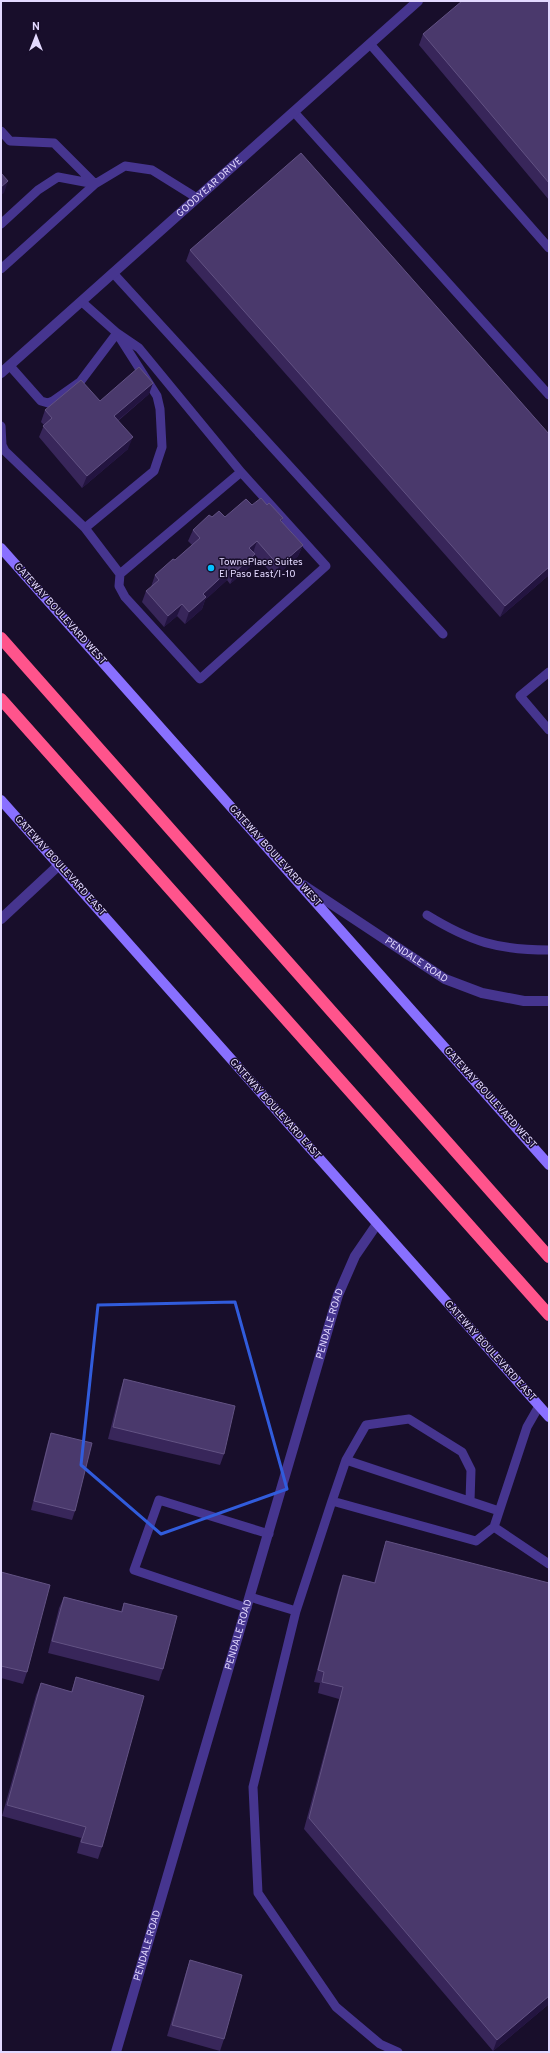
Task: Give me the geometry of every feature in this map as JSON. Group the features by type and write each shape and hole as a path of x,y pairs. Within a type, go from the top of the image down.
{"highway":[{"path":"1,638 549,1257"},
{"path":"1,699 549,1315"}],"main road":[{"name":"GATEWAY BOULEVARD WEST","path":"1,548 549,1165"},
{"name":"GATEWAY BOULEVARD EAST","path":"1,800 549,1417"}],"street":[{"name":"GOODYEAR DRIVE","path":"1,373 418,1"},
{"path":"1,919 59,865"},
{"name":"PENDALE ROAD","path":"298,882 444,978 482,993 524,1001 549,1001"},
{"name":"PENDALE ROAD","path":"116,2052 338,1295 355,1256 377,1224"}],"lane":[{"path":"370,44 549,248"},
{"path":"294,112 549,395"},
{"path":"1,131 10,141 54,143 95,184"},
{"path":"1,269 95,184 125,166 152,170 197,198"},
{"path":"1,224 38,190 58,177 95,184"},
{"path":"113,273 443,634"},
{"path":"1,426 2,445 5,451 85,528 120,574 119,586 125,597 200,679 326,566 241,472 139,348 117,333 82,302"},
{"path":"10,366 41,401 48,403 80,382 117,333"},
{"path":"85,528 154,471 162,447 160,409 157,396 117,333"},
{"path":"120,574 241,472"},
{"path":"549,672 520,696 549,730"},
{"path":"427,915 451,930 484,943 516,950 549,950"},
{"path":"332,1501 476,1540 494,1527 527,1427 539,1406"},
{"path":"398,2052 380,2044 336,2007 258,1893 253,1788 296,1611 346,1460 366,1425 409,1419 462,1452 471,1470 470,1502"},
{"path":"346,1460 499,1511"},
{"path":"247,1608 134,1570 159,1500 269,1534"},
{"path":"494,1527 549,1564"},
{"path":"250,1597 296,1611"}],"highlighted area":[{"path":"235,1302 287,1489 161,1534 81,1465 98,1305"}],"building":[{"path":"462,1 549,1 549,183 423,34"},
{"path":"301,153 549,434 549,567 505,606 190,250"},
{"path":"1,173 8,181 1,187"},
{"path":"139,367 153,383 114,416 133,437 87,476 43,426 52,418 45,410 81,380 100,401"},
{"name":"TownePlace Suites El Paso East/I-10","path":"261,498 267,505 269,503 283,518 280,520 303,545 279,566 257,541 249,548 255,554 235,572 231,568 203,594 206,597 189,612 182,604 168,616 146,591 159,580 155,575 200,538 193,530 209,515 212,517 219,511 225,517 246,499 252,505"},
{"path":"124,1379 235,1406 224,1454 113,1427"},
{"path":"51,1433 92,1443 75,1511 34,1501"},
{"path":"386,1541 549,1583 549,1996 497,2040 309,1818 343,1687 322,1682 324,1672 318,1670 343,1575 375,1583"},
{"path":"1,1572 50,1585 27,1672 1,1666"},
{"path":"64,1597 122,1612 124,1603 177,1616 163,1669 52,1641"},
{"path":"76,1677 144,1696 102,1847 81,1842 86,1827 7,1805 41,1683 72,1692"},
{"path":"190,1960 242,1975 224,2039 172,2025"}],"place":[{"name":"TownePlace Suites El Paso East/I-10","path":"211,568"}]}
